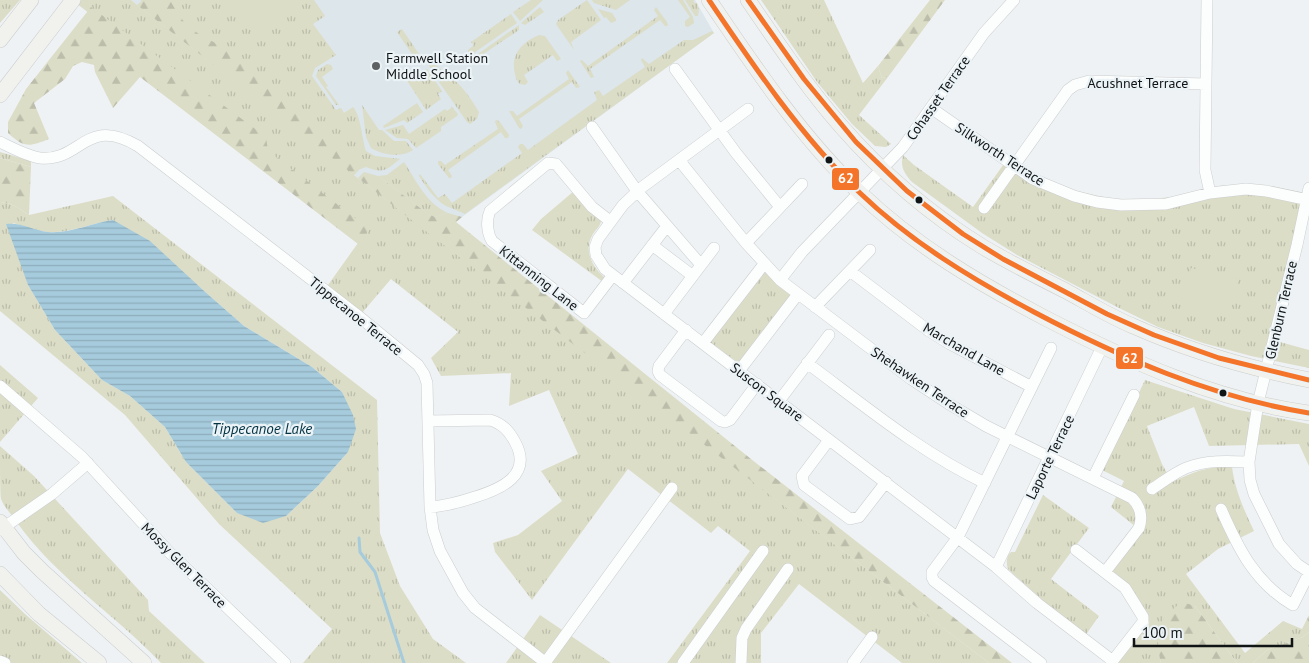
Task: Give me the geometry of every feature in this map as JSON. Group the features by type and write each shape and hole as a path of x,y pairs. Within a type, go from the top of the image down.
{"main road":[{"path":"0,40 32,0"},
{"path":"0,95 73,0"},
{"path":"710,0 743,51 792,118 859,193 911,237 952,266 999,294 1102,347 1197,385 1258,403 1309,413"},
{"path":"748,0 839,125 925,207 982,246 1023,270 1131,326 1198,352 1267,372 1309,380"},
{"path":"1,526 24,553 63,592 144,663"},
{"path":"0,574 39,614 99,663"}],"street":[{"name":"Cohasset Terrace","path":"780,280 802,252 903,147 984,33 1014,0"},
{"path":"1207,0 1205,170 1210,193"},
{"path":"675,69 736,153 780,207"},
{"name":"Acushnet Terrace","path":"984,208 1068,90 1075,85 1089,81 1206,84"},
{"name":"Silkworth Terrace","path":"931,108 1033,179 1074,196 1097,202 1120,205 1166,204 1210,193 1246,189 1266,191 1308,200"},
{"name":"Suscon Square","path":"748,109 637,191 610,221 598,238 595,247 600,263 613,275 958,537 996,567 1036,603 1112,662"},
{"path":"592,127 637,191 700,265"},
{"name":"Tippecanoe Terrace","path":"0,142 39,158 57,156 89,139 104,134 124,138 138,146 356,314 418,365 427,382 430,507 440,551 467,599 484,616 546,663"},
{"name":"Shehawken Terrace","path":"679,160 746,243 780,280 911,379 949,404 1008,436 1132,498 1136,502 1141,515 1139,528 1105,572"},
{"name":"Kittanning Lane","path":"610,221 592,207 556,164 552,162 548,163 490,210 488,233 492,241 584,313 613,275"},
{"path":"746,243 802,184"},
{"name":"Glenburn Terrace","path":"1309,188 1308,200 1258,403 1249,462 1250,480 1254,494 1278,544 1297,564 1309,573"},
{"path":"623,282 667,226"},
{"path":"652,245 693,276"},
{"path":"664,314 714,248"},
{"path":"815,307 870,250"},
{"path":"703,343 764,264"},
{"name":"Marchand Lane","path":"850,271 929,331 1032,387"},
{"path":"739,371 798,294"},
{"path":"686,330 659,366 658,371 660,375 721,421 726,422 730,420 757,384"},
{"path":"779,401 829,335"},
{"name":"Laporte Terrace","path":"996,567 1102,347"},
{"path":"1041,663 934,581 932,572 958,537 1051,348"},
{"path":"807,363 906,437 938,458 985,483"},
{"name":"Mossy Glen Terrace","path":"0,386 88,463 175,558 285,663"},
{"path":"1093,478 1134,396"},
{"path":"428,421 490,420 499,423 506,427 511,434 519,449 520,457 520,466 516,474 497,490 447,506 430,507"},
{"path":"830,440 802,476 804,485 850,519 855,519 859,517 886,482"},
{"path":"1152,489 1185,468 1223,461 1249,462"},
{"path":"1,526 52,494 88,463"},
{"path":"546,663 672,488"},
{"path":"1221,509 1247,563 1271,590 1293,605 1309,573"},
{"path":"1076,550 1125,588 1143,618 1143,622 1112,662"},
{"path":"683,663 763,551"},
{"path":"741,663 742,638 746,629 788,569"},
{"path":"854,663 872,637"},
{"path":"0,661 5,663"}],"shaded area":[{"name":"Farmwell Station Middle School","path":"131,0 695,0 714,33 462,217 436,239"}],"green space":[{"path":"0,0 20,0 0,23"},
{"path":"72,0 131,0 324,151 140,0 314,0 325,16 313,24 336,55 315,68 312,76 336,110 341,108 344,113 353,107 356,111 366,151 375,156 400,159 384,170 366,167 358,170 354,175 989,663 902,663 799,584 761,633 761,663 667,663 750,551 718,526 711,533 628,469 532,600 495,552 493,543 518,535 562,501 541,471 578,454 549,390 509,406 511,373 441,376 431,358 458,332 391,279 362,313 328,285 368,229"},
{"path":"143,0 170,0 189,27 222,47 269,82 310,123 346,150 359,170 354,175 137,5"},
{"path":"230,0 296,0 297,2 252,32"},
{"path":"531,0 543,0 520,21 513,12"},
{"path":"587,0 601,20 571,42 574,50 556,24 558,20"},
{"path":"592,0 630,0 616,10 594,3"},
{"path":"678,0 683,0 693,17 694,23 688,27 685,26 685,21 690,17"},
{"path":"685,0 695,0 693,1 697,3 698,16 695,16"},
{"path":"761,0 824,0 863,83 878,66 882,78 888,77 859,115 891,144 886,147 875,146 852,124 817,82"},
{"path":"930,0 945,0 888,77 882,78 878,66"},
{"path":"91,7 266,137 268,151 369,229 358,244 140,77 113,108 95,72 94,65 82,62 73,66 65,79 34,103 49,139 27,145 8,133 8,122 26,89"},
{"path":"540,7 544,12 525,25 521,23"},
{"path":"656,7 668,26 665,26 660,20 590,69 594,77 591,78 580,61 582,60 588,66 658,16 654,10"},
{"path":"598,9 612,13 616,21 611,23 606,17 604,18"},
{"path":"511,14 517,23 471,55 468,52 474,45 471,42"},
{"path":"519,25 519,30 479,57 478,54"},
{"path":"402,29 421,57 416,60 397,32"},
{"path":"712,31 714,33 465,214 446,206 438,200 419,176 420,174 438,198 445,194 452,203 522,153 518,147 520,144 523,144 528,150 597,100 594,92 599,90 603,96 645,67 641,60 642,58 649,64 684,40 693,40"},
{"path":"539,35 545,36 561,59 557,61 553,55 524,75 528,82 525,85 520,84 516,79 514,67 516,55 527,41"},
{"path":"427,54 442,71 437,79 423,55"},
{"path":"327,64 331,65 333,69 322,77 328,86 326,87 339,105 336,105 316,76 318,70"},
{"path":"427,69 442,91 438,94 441,99 426,110 406,79 418,70 421,74"},
{"path":"568,70 580,87 576,88 572,82 519,119 523,126 521,129 519,128 509,111 513,111 517,116 569,79 566,73"},
{"path":"448,76 462,87 479,112 477,119 470,124 439,82"},
{"path":"417,103 423,112 407,123 404,120 384,128 383,126"},
{"path":"362,105 379,130 382,130 394,141 406,141 413,150 403,154 392,155 371,148 366,137"},
{"path":"451,106 458,114 457,116 441,127 441,131 416,148 408,139 397,138 385,130 403,125 409,134 445,109 447,111"},
{"path":"496,120 499,121 509,135 508,138 505,138 501,132 448,170 452,176 449,178 438,164 438,161 445,165 498,129"},
{"path":"0,152 31,161 31,167 0,158"},
{"path":"1011,154 1033,172 1059,187 1121,201 1179,196 1218,186 1246,184 1272,186 1309,194 1309,212 1280,342 1309,350 1309,368 1251,356 1203,343 1158,327 1117,307 1017,255 982,233 912,182 902,166 903,155 973,207"},
{"path":"0,158 31,167 29,215 19,208 0,202"},
{"path":"404,162 428,198 440,209 448,213 435,217 428,214 378,176 387,175"},
{"path":"364,172 378,176 428,214 435,217 448,213 462,217 456,222 751,459 1012,663 989,663 358,178"},
{"path":"574,191 601,220 590,240 589,252 596,268 604,277 603,282 532,230 541,219"},
{"path":"113,196 377,400 380,533 400,586 433,639 466,663 303,663 332,629 219,524 125,415 0,311 0,202 19,208 29,215","holes":["113,220 203,290 244,326 312,367 342,392 348,452 318,486 286,516 237,513 186,462 165,427 130,396 102,380 55,330 28,285 13,223 47,232 55,232"]},
{"path":"1191,268 1238,279 1229,316 1182,306"},
{"path":"762,272 766,272 790,293 791,297 742,362 737,362 711,343 711,338"},
{"path":"0,365 38,398 0,442"},
{"path":"1145,380 1234,409 1309,424 1309,466 1299,444 1209,446 1194,407 1147,426 1162,464 1172,482 1201,470 1215,467 1232,467 1243,508 1254,531 1218,549 1186,574 1245,653 1283,621 1302,629 1309,615 1309,632 1303,637 1267,650 1253,663 1237,663 1195,606 1165,617 1159,639 1161,663 1115,663 1145,623 1110,570 1141,531 1111,507 1124,481 1102,470"},
{"path":"0,446 34,476 148,600 149,611 205,663 161,663 49,560 6,508 1,499"},
{"path":"1043,495 1089,528 1051,579 1099,616 1085,636 1057,614 1008,569 1008,556 1011,552 1015,552"},
{"path":"0,590 25,614 82,663 0,663"},
{"path":"1182,602 1195,606 1237,663 1161,663 1158,645 1160,626 1168,614"},
{"path":"540,615 611,663 506,663"},
{"path":"1309,632 1309,663 1253,663 1267,650 1303,637"}],"water":[{"name":"Tippecanoe Lake","path":"113,220 150,241 244,326 312,367 342,392 353,415 356,429 348,452 318,486 286,516 263,523 237,513 186,462 165,427 130,396 102,380 55,330 28,285 6,224 17,224 43,231 56,232"}],"waterway":[{"path":"359,538 360,552 375,572 404,663"}],"transit line":[{"name":"62","path":"709,0 798,125 838,171 880,211 921,243 965,273 1034,312 1133,360 1167,374 1237,397 1309,413"},
{"name":"62","path":"748,0 804,79 856,142 907,191 963,234 1003,259 1107,314 1154,335 1219,358 1309,380"}],"place":[{"name":"Farmwell Station Middle School","path":"376,66"}]}
